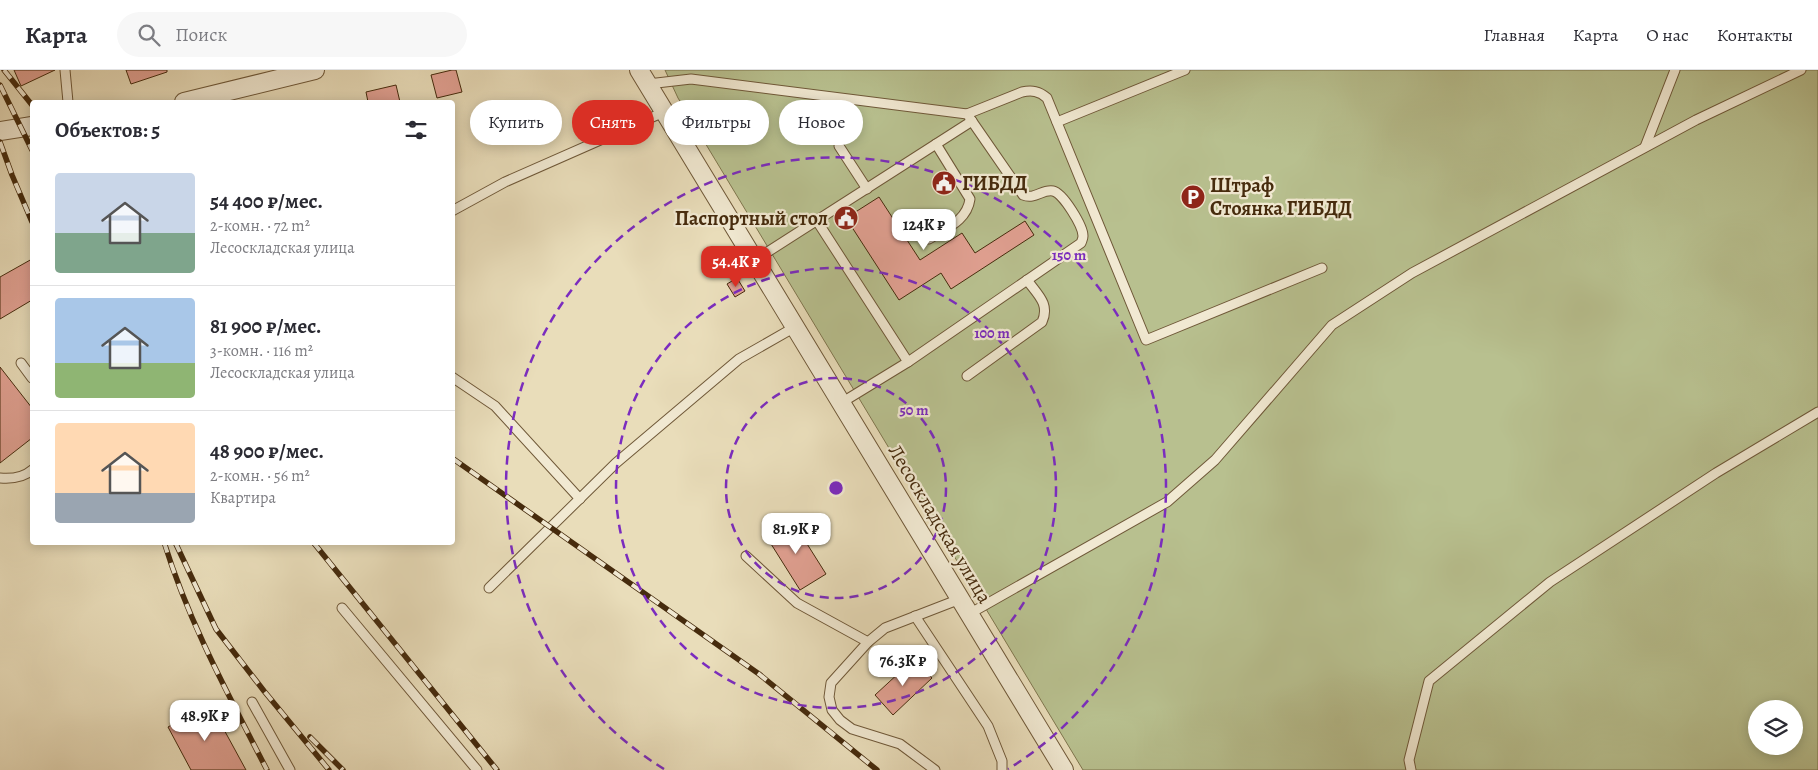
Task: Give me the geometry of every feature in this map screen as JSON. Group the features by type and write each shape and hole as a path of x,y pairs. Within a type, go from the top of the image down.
{"street":[{"path":"192,100 315,70"},
{"name":"Лесоскладская улица","path":"645,74 664,112"},
{"path":"0,131 30,126"},
{"name":"Лесоскладская улица","path":"684,145 1064,770"}],"lane":[{"path":"65,70 68,100"},
{"path":"1057,122 1185,70"},
{"path":"1645,147 1675,70"},
{"path":"935,770 900,744 852,729 840,720 832,710 828,697 831,683 868,642 893,624 915,616 965,607 1167,502 1215,460 1332,325 1412,273 1696,120 1801,70"},
{"path":"645,74 969,118 1023,195 1033,197 1046,191 1062,195 1083,234 1081,243 908,362 841,403"},
{"path":"755,260 936,144 969,118 1022,92 1030,90 1038,92 1047,98 1146,340 1322,268"},
{"path":"455,209 506,182 664,112"},
{"path":"929,239 963,217 968,210 970,199 936,144"},
{"path":"839,146 867,189"},
{"path":"817,221 908,362"},
{"path":"967,376 1042,322 1045,306 1027,280"},
{"path":"489,588 616,463 739,360 795,327"},
{"path":"21,363 30,375"},
{"path":"455,379 495,406 580,499"},
{"path":"1411,770 1409,760 1429,681 1550,582 1716,473 1818,412"},
{"path":"0,478 12,479 30,472"},
{"path":"746,556 797,604 868,642"},
{"path":"342,608 477,770"},
{"path":"915,616 988,726 1002,761 1002,770"},
{"path":"252,702 290,770"}],"green space":[{"path":"665,70 1818,70 1818,770 1083,770 706,145 769,145 769,100 679,100"}],"building":[{"path":"14,70 55,70 21,86"},
{"path":"126,70 167,70 167,72 131,84"},
{"path":"456,70 462,92 437,98 431,75"},
{"path":"396,85 400,100 368,100 366,92"},
{"path":"879,197 920,260 962,233 975,253 1025,221 1034,235 951,289 941,273 899,300 846,218"},
{"path":"30,260 30,301 0,319 0,277"},
{"path":"737,278 745,291 735,297 727,284"},
{"path":"0,367 30,405 30,440 0,463"},
{"path":"792,520 826,574 800,590 766,536"},
{"path":"914,659 932,678 893,715 875,695"},
{"path":"210,704 246,770 191,770 168,727"}],"railway":[{"path":"4,70 30,102"},
{"path":"0,85 30,146"},
{"path":"0,142 30,217"},
{"path":"455,460 759,674 877,770"},
{"path":"165,545 185,601 198,630 224,687 267,770"},
{"path":"176,545 216,629 329,770"},
{"path":"315,545 497,770"},
{"path":"310,737 343,770"}],"place":[{"name":"ГИБДД","path":"944,183"},
{"name":"Штраф Стоянка ГИБДД","path":"1193,197"},
{"name":"Паспортный стол","path":"846,218"}]}
